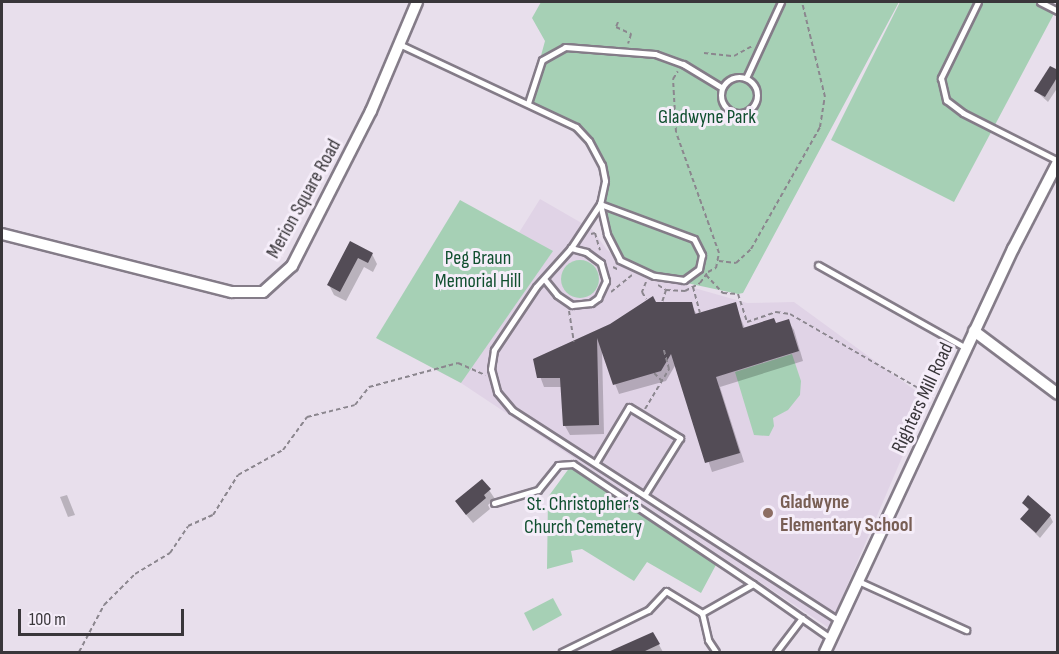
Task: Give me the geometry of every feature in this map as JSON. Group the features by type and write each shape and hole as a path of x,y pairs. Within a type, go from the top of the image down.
{"street":[{"name":"Merion Square Road","path":"2,234 232,292 263,292 292,266 371,111 417,2"},
{"name":"Righters Mill Road","path":"825,652 974,331 1058,161"},
{"path":"974,331 1058,394"}],"lane":[{"path":"746,78 781,2"},
{"path":"978,2 941,78 946,100 963,113 1058,161"},
{"path":"1040,2 1058,11"},
{"path":"398,43 576,127 590,141 602,165 605,181 600,204 571,248 545,280 536,287 494,350 494,378 497,392 512,410 840,621"},
{"path":"528,103 548,54 565,47 656,54 683,64 721,87 724,106 743,113 757,99 756,89 746,78 735,76 721,87"},
{"path":"600,204 694,239 702,255 699,269 684,280 654,276 620,260 607,234 600,204"},
{"path":"545,280 556,295 572,305 581,306 598,298 606,281 601,263 586,252 571,248"},
{"path":"818,264 966,348"},
{"path":"596,462 630,407 680,438 645,494"},
{"path":"494,503 538,490 558,465 573,464 831,639"},
{"path":"858,581 966,630"},
{"path":"702,613 753,584"},
{"path":"562,652 648,610 666,591 702,613 708,640 716,652"},
{"path":"776,652 802,618"}],"path":[{"path":"718,261 736,263 751,249 820,127 825,97 802,2"},
{"path":"618,22 616,27 632,34 625,51"},
{"path":"704,53 734,56 754,43"},
{"path":"584,243 595,234 600,250 613,267 666,290 693,287 718,261 718,243 686,168 676,132 672,79 683,64"},
{"path":"594,249 600,250"},
{"path":"612,277 613,267"},
{"path":"699,269 723,293 738,294 747,322 776,312 790,314 941,402"},
{"path":"605,299 633,275"},
{"path":"646,299 642,292 647,280"},
{"path":"611,292 612,286"},
{"path":"693,287 699,313"},
{"path":"662,302 666,290"},
{"path":"569,311 574,342"},
{"path":"642,414 669,369 664,350"},
{"path":"79,652 104,605 135,574 170,553 188,526 213,515 238,475 283,450 307,417 355,405 369,387 458,363 494,378"},
{"path":"654,373 662,381"}],"shaded area":[{"name":"Gladwyne Elementary School","path":"540,199 592,229 607,250 638,272 747,303 794,302 927,399 829,628 461,383 434,369"}],"green space":[{"name":"Gladwyne Park","path":"541,2 899,2 743,293 738,294 654,276 620,260 613,250 600,204 605,181 597,153 576,127 528,103 545,41 532,18"},
{"path":"900,2 1045,2 1057,8 954,202 831,140"},
{"name":"Peg Braun Memorial Hill","path":"460,200 553,251 461,383 376,338"},
{"path":"580,260 594,265 599,279 594,293 580,298 566,293 561,279 566,265"},
{"path":"792,354 801,381 800,395 788,410 773,418 774,426 769,436 754,435 735,372"},
{"name":"St. Christopher’s Church Cemetery","path":"570,467 717,563 701,593 647,562 634,581 582,549 571,551 573,562 547,569 548,497"},
{"path":"553,598 562,615 533,631 524,613"}],"building":[{"path":"1050,66 1058,70 1058,76 1045,97 1034,91"},
{"path":"350,241 373,253 368,263 358,258 340,292 327,285"},
{"path":"653,296 656,302 692,302 695,314 736,302 743,328 774,318 776,323 789,319 799,351 716,377 740,453 705,463 671,354 661,371 613,385 597,338 599,425 563,426 560,378 537,378 533,359 610,324"},
{"path":"482,479 491,489 484,495 486,498 466,515 455,501"},
{"path":"1028,495 1051,515 1036,533 1020,519 1029,509 1022,503"},
{"path":"653,632 660,644 643,652 608,652"}],"place":[{"name":"Gladwyne Elementary School","path":"768,513"}]}
